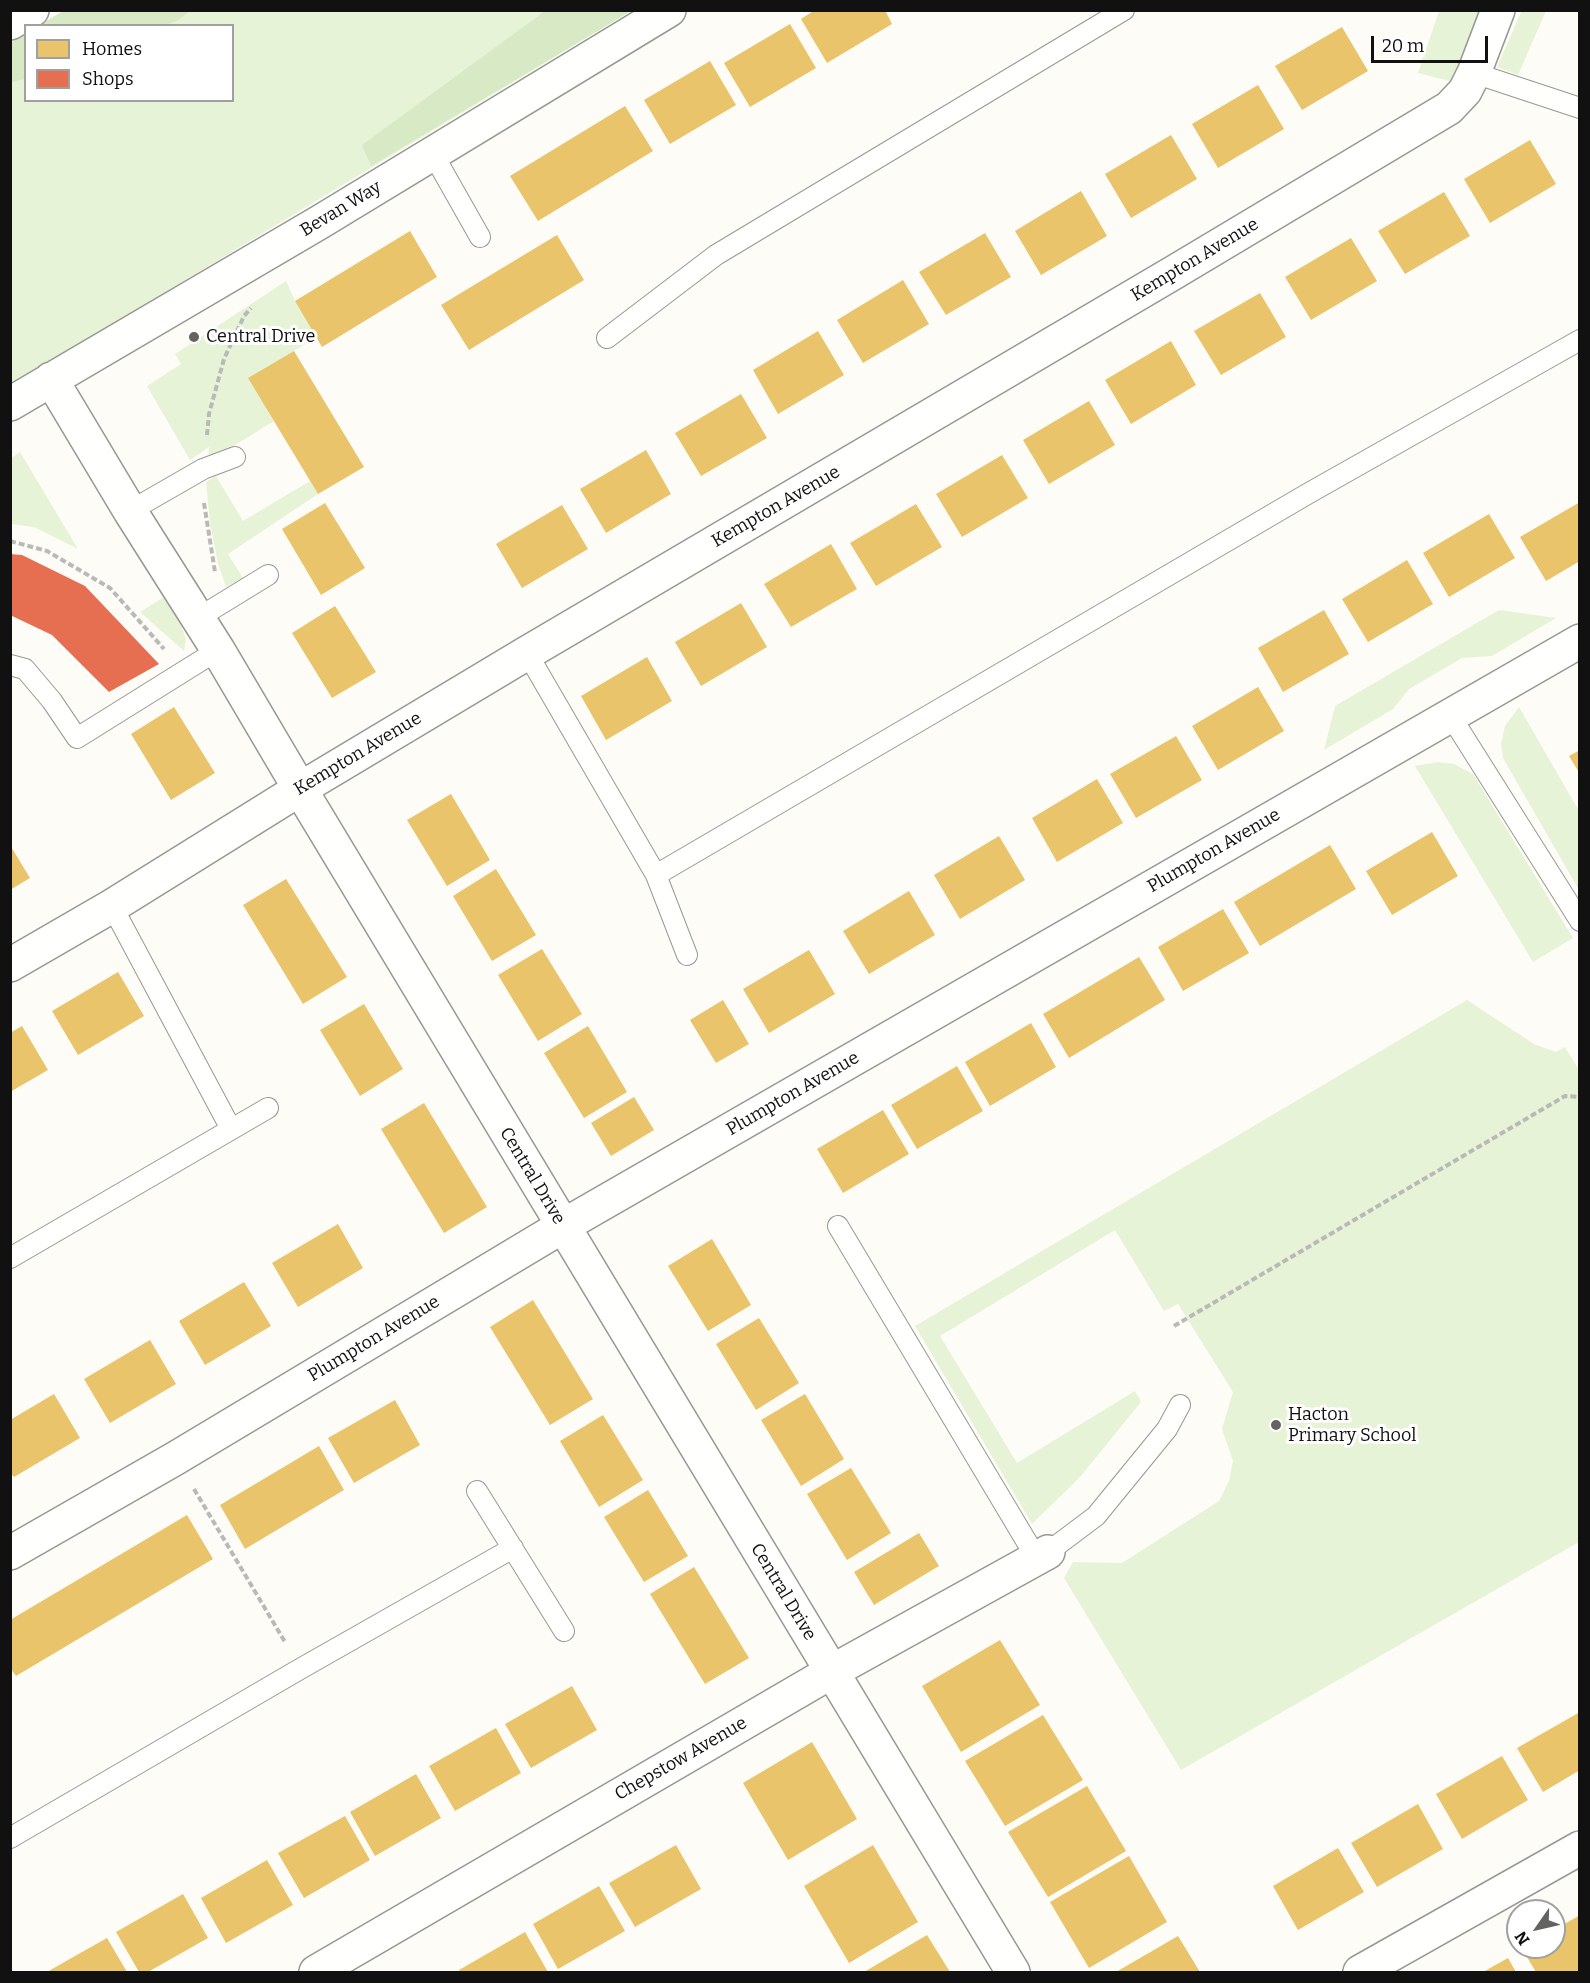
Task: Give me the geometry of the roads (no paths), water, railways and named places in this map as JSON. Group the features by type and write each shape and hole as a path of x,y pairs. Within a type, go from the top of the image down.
{"street":[{"path":"10,23 32,10"},
{"name":"Bevan Way","path":"10,404 433,154 669,10"},
{"name":"Kempton Avenue","path":"10,965 112,906 300,789 527,653 1133,297 1449,108 1465,91 1474,73 1498,10"},
{"name":"Central Drive","path":"51,379 130,511 218,650 1013,1972"},
{"name":"Plumpton Avenue","path":"10,1553 176,1458 563,1226 1580,641"},
{"name":"Chepstow Avenue","path":"316,1972 831,1672 1043,1555"},
{"path":"1360,1972 1580,1848"}],"lane":[{"path":"607,338 716,255 1124,10"},
{"path":"1474,73 1580,108"},
{"path":"433,154 480,237"},
{"path":"656,875 1309,493 1580,340"},
{"path":"130,511 203,469 235,457"},
{"path":"198,618 268,575"},
{"path":"10,665 25,669 52,701 77,738 218,650"},
{"path":"527,653 656,875 687,955"},
{"path":"1450,715 1580,921"},
{"path":"112,906 231,1130"},
{"path":"10,1258 268,1108"},
{"path":"838,1226 1043,1555 1096,1516 1167,1429 1180,1405"},
{"path":"477,1491 564,1631"},
{"path":"10,1838 513,1548"}],"place":[{"name":"Central Drive","path":"194,337"},
{"name":"Hacton Primary School","path":"1276,1425"}]}
